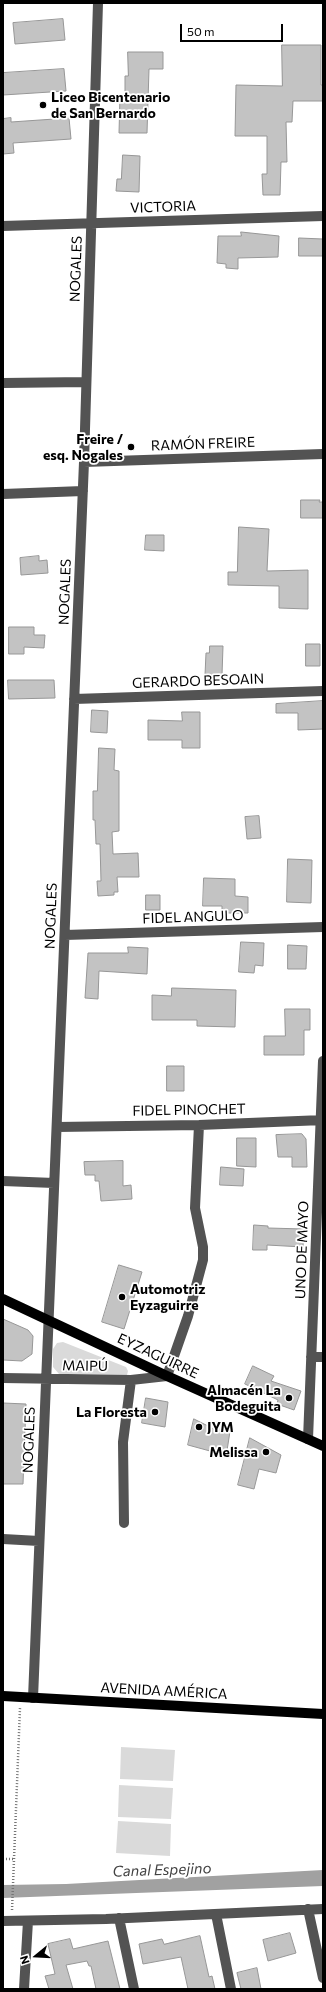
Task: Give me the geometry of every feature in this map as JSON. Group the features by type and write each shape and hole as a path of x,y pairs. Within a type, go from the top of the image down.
{"main road":[{"name":"EYZAGUIRRE","path":"3,1300 323,1446"},
{"name":"AVENIDA AMÉRICA","path":"3,1696 323,1714"}],"street":[{"name":"NOGALES","path":"33,1698 83,491 98,3"},
{"name":"VICTORIA","path":"3,226 323,216"},
{"path":"3,383 86,382"},
{"name":"RAMÓN FREIRE","path":"84,462 323,454"},
{"path":"3,494 83,491"},
{"name":"GERARDO BESOAIN","path":"74,699 323,691"},
{"name":"FIDEL ANGULO","path":"65,936 323,927"},
{"name":"UNO DE MAYO","path":"308,1439 322,1120 323,1061"},
{"name":"FIDEL PINOCHET","path":"56,1127 199,1125 322,1120"},
{"path":"167,1376 188,1316 203,1260 203,1247 195,1208 199,1125"},
{"path":"3,1181 54,1183"},
{"path":"311,1357 323,1357"},
{"name":"MAIPÚ","path":"3,1378 131,1380 167,1376"},
{"path":"124,1523 123,1442 131,1380"},
{"path":"3,1540 39,1541"},
{"path":"3,1921 119,1918 323,1908"},
{"path":"308,1909 323,1978"},
{"path":"216,1914 231,1989"},
{"path":"119,1918 134,1989"},
{"path":"24,1989 28,1920"}],"path":[{"path":"12,1902 20,1697"},
{"path":"3,1859 14,1859"}],"shaded area":[{"path":"63,1342 126,1367 128,1371 127,1375 59,1374 53,1367 53,1349 57,1343"},
{"path":"121,1747 175,1750 173,1781 120,1779"},
{"path":"119,1785 173,1788 171,1819 118,1817"},
{"path":"118,1821 171,1824 170,1856 116,1853"},
{"path":"323,1870 323,1886 3,1898 3,1885 66,1884"}],"building":[{"path":"63,19 65,40 15,44 13,23"},
{"path":"282,45 321,45 321,85 323,85 323,101 293,101 292,122 286,122 287,162 281,162 280,195 263,195 262,174 267,174 267,136 235,136 236,85 282,86"},
{"path":"128,52 163,52 163,69 149,69 147,133 119,133 120,95 125,95 125,76 128,76"},
{"path":"64,69 66,91 3,95 3,73"},
{"path":"11,118 11,122 69,118 71,139 13,143 14,153 3,154 3,119"},
{"path":"123,155 140,156 139,192 116,191 117,179 121,179"},
{"path":"241,232 279,236 278,257 238,258 238,269 226,268 226,264 217,263 218,236 241,236"},
{"path":"299,238 323,239 323,256 299,256"},
{"path":"301,500 320,500 319,502 323,502 323,518 301,518"},
{"path":"239,527 269,529 267,571 308,570 308,609 279,608 279,586 228,585 228,572 237,572"},
{"path":"146,535 164,535 164,551 145,550"},
{"path":"39,556 39,561 47,560 48,573 21,575 20,558"},
{"path":"9,627 34,627 34,635 45,635 44,648 24,647 24,654 9,654"},
{"path":"306,644 320,644 320,666 306,666"},
{"path":"210,646 223,646 222,675 205,675 206,653 209,653"},
{"path":"8,680 54,680 55,698 9,699"},
{"path":"323,701 323,729 298,730 298,713 276,713 276,704"},
{"path":"92,710 108,711 107,733 91,732"},
{"path":"182,712 200,712 200,748 182,748 182,740 148,740 148,720 182,721"},
{"path":"99,748 115,749 114,770 119,771 119,831 112,832 113,854 138,853 139,877 117,877 118,892 114,892 114,895 98,896 97,881 101,881 100,844 96,844 95,820 93,820 93,791 97,791"},
{"path":"259,816 261,838 247,839 245,817"},
{"path":"288,859 312,860 311,903 287,902"},
{"path":"204,878 235,879 235,896 248,897 248,913 222,913 222,906 203,906"},
{"path":"146,895 160,895 160,910 146,910"},
{"path":"241,942 264,943 263,966 255,965 254,973 239,972"},
{"path":"288,945 307,946 306,969 288,969"},
{"path":"128,947 148,948 147,974 99,971 98,999 85,998 88,953 128,953"},
{"path":"172,988 236,990 235,1027 197,1026 197,1020 152,1020 152,995 171,996"},
{"path":"285,1009 310,1009 310,1030 304,1030 304,1055 264,1055 264,1036 285,1036"},
{"path":"167,1066 184,1066 184,1091 167,1091"},
{"path":"302,1134 306,1139 307,1167 292,1167 292,1157 278,1157 276,1135"},
{"path":"237,1138 256,1138 256,1167 237,1166"},
{"path":"123,1161 123,1186 131,1185 132,1199 101,1201 99,1181 95,1181 95,1175 85,1175 84,1162"},
{"path":"221,1167 244,1169 243,1186 220,1185"},
{"path":"254,1225 268,1226 268,1228 304,1229 303,1247 267,1245 267,1250 253,1250"},
{"name":"Automotriz Eyzaguirre","path":"119,1265 142,1272 124,1329 102,1322"},
{"path":"3,1319 28,1330 33,1336 32,1354 22,1361 3,1360"},
{"path":"253,1366 274,1376 271,1381 301,1391 294,1410 277,1404 278,1400 245,1384"},
{"name":"La Floresta","path":"146,1398 168,1402 165,1427 142,1423"},
{"path":"3,1403 26,1404 23,1484 3,1484"},
{"path":"194,1419 214,1429 215,1422 231,1425 226,1457 210,1454 210,1451 188,1445"},
{"path":"250,1438 281,1455 276,1473 259,1469 254,1489 238,1485"},
{"path":"290,1933 296,1953 268,1961 263,1940"},
{"path":"200,1936 209,1977 212,1976 215,1989 188,1989 181,1957 143,1964 139,1944 162,1939 164,1944"},
{"path":"70,1939 73,1949 108,1941 120,1989 96,1989 91,1966 89,1966 87,1961 66,1965 73,1989 49,1989 45,1976 55,1974 48,1944"},
{"path":"257,1968 261,1989 241,1989 237,1973"}],"place":[{"name":"Liceo Bicentenario de San Bernardo","path":"43,105"},
{"name":"Freire / esq. Nogales","path":"131,447"},
{"name":"Automotriz Eyzaguirre","path":"122,1297"},
{"name":"Almacén La Bodeguita","path":"289,1398"},
{"name":"La Floresta","path":"155,1412"},
{"name":"JYM","path":"199,1427"},
{"name":"Melissa","path":"266,1452"}],"water label":[{"name":"Canal Espejino","path":"162,1870"}]}
